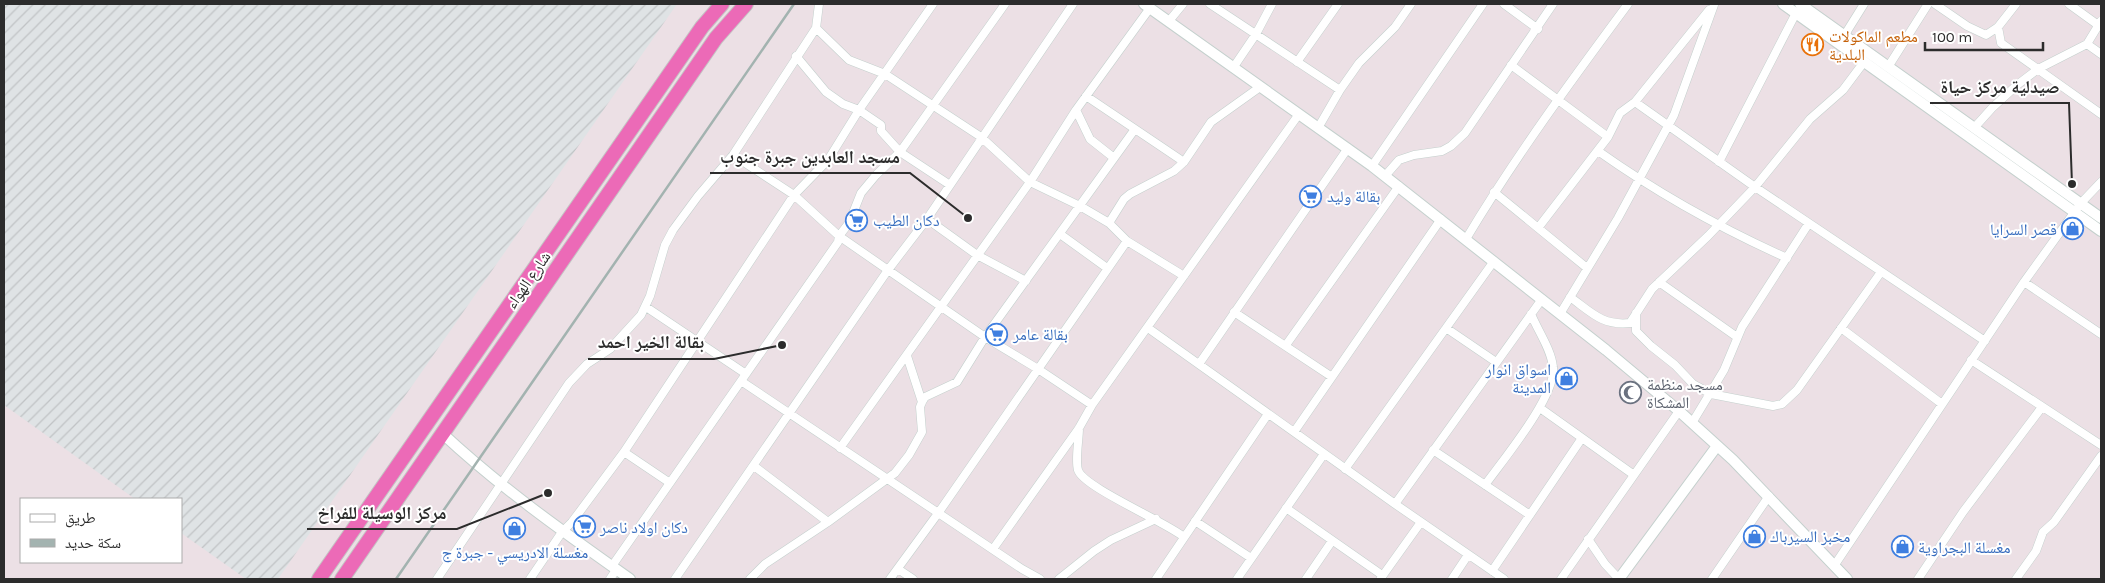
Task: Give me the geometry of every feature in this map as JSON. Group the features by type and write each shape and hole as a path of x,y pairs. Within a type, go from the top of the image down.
{"highway":[{"name":"شارع الهواء","path":"319,579 686,51 722,4"},
{"name":"شارع الهواء","path":"342,579 716,38 746,4"}],"street":[{"path":"437,579 577,372 610,349 627,332 646,307 659,261 673,230 698,196 733,155 816,28 819,4"},
{"path":"530,579 562,532 572,522 624,452 794,196 828,160 859,110 886,74 933,4"},
{"path":"610,579 614,568 670,483 838,242 839,236 849,223 860,194 876,175 900,152 1005,4"},
{"path":"675,579 888,270 927,219 1073,4"},
{"path":"1169,21 1183,4"},
{"path":"1210,4 1340,90"},
{"path":"1232,68 1256,34 1272,4"},
{"path":"1297,62 1338,4"},
{"path":"1318,128 1340,90 1368,52 1395,27 1411,4"},
{"path":"1372,166 1483,4"},
{"path":"1504,4 1538,28"},
{"path":"1385,176 1394,164 1405,157 1442,151 1458,140 1472,123 1553,4"},
{"path":"1466,239 1494,192 1557,100 1628,4"},
{"path":"1538,228 1598,151 1623,110 1635,102 1714,4"},
{"path":"1560,314 1639,180 1680,102 1714,4"},
{"path":"1784,4 1798,8 1844,36 2101,218"},
{"path":"1844,36 1864,4"},
{"path":"1888,66 1928,4"},
{"path":"1935,4 1967,26 1986,35 1998,27 2016,4"},
{"path":"1974,128 2004,96 2038,69 2087,44 2099,23 2069,4"},
{"path":"840,448 1030,182 1076,110 1147,6 1399,186 1679,411 1769,496 1847,579"},
{"path":"1798,8 1864,62 2101,231"},
{"path":"1720,162 1798,8"},
{"path":"1998,27 2001,43 2101,114"},
{"path":"816,28 849,60 886,74 981,137 1030,182 1080,206 1109,223 1127,241 1184,276"},
{"path":"2087,44 2101,54"},
{"path":"796,56 826,92 843,104 859,110 881,125 881,131 900,152 950,185"},
{"path":"1570,296 1606,322 1611,324 1630,323 1659,282 1755,186 1810,120 1843,90 1864,62"},
{"path":"1511,65 1608,137"},
{"path":"1109,223 1120,204 1130,194 1174,171 1184,162 1211,122 1260,87"},
{"path":"1086,96 1184,162"},
{"path":"1635,102 1755,186 1985,341"},
{"path":"1076,110 1090,139 1114,158"},
{"path":"993,549 1079,428 1092,405 1298,114"},
{"path":"752,578 765,564 828,522 902,466 922,432 920,407 922,402 925,398 957,382 985,338 1135,130"},
{"path":"1199,364 1348,148"},
{"path":"1598,151 1639,180 1752,242 1787,258"},
{"path":"733,155 794,196 839,236 985,338 1038,369 1092,405"},
{"path":"1834,566 2024,282 2074,212 2101,182"},
{"path":"1286,345 1399,186"},
{"path":"1494,192 1587,268"},
{"path":"927,219 977,255 1026,281"},
{"path":"1294,432 1441,219"},
{"path":"1692,423 1724,370 1737,337 1748,318 1810,222"},
{"path":"1060,234 1107,268"},
{"path":"890,579 939,512 1127,241"},
{"path":"1346,469 1494,261"},
{"path":"1636,313 1636,331 1675,365 1687,379 1711,394 1773,406 1782,404 1797,390 1881,272"},
{"path":"1659,282 1737,337"},
{"path":"2024,282 2101,334"},
{"path":"1395,504 1542,299"},
{"path":"646,307 697,340 790,414 939,512 993,549 1030,578 1040,579"},
{"path":"1234,312 1332,377"},
{"path":"1485,485 1540,408 1552,384 1554,368 1551,357 1531,314"},
{"path":"1148,328 1420,522 1504,579"},
{"path":"1446,328 1496,362"},
{"path":"1841,328 1942,404"},
{"path":"906,356 922,402"},
{"path":"1972,360 2101,445"},
{"path":"1918,579 1963,512 2042,407"},
{"path":"1540,408 1634,475"},
{"path":"1560,579 1679,411"},
{"path":"1161,577 1184,537 1268,414"},
{"path":"1079,428 1078,464 1080,474 1086,480 1122,502 1156,518 1184,537"},
{"path":"443,434 501,486 562,532 630,579"},
{"path":"1492,571 1582,438"},
{"path":"1588,540 1619,579 1717,446"},
{"path":"1433,450 1530,515"},
{"path":"624,452 670,483"},
{"path":"1237,579 1324,454"},
{"path":"2016,579 2036,551 2044,532 2054,522 2101,456"},
{"path":"754,466 828,522"},
{"path":"1712,579 1769,496"},
{"path":"1286,508 1381,577 1420,522"},
{"path":"1059,579 1111,540 1156,518"},
{"path":"1195,521 1251,558"},
{"path":"1306,579 1332,541"},
{"path":"1452,579 1468,555"},
{"path":"898,569 913,579"}],"shaded area":[{"path":"4,4 677,4 278,579 246,579 182,534 182,498 134,498 4,405"}],"railway":[{"path":"396,579 794,4"}],"place":[{"name":"مطعم الماكولات البلدية","path":"1813,45"},
{"name":"صيدلية مركز حياة","path":"2072,184"},
{"name":"بقالة وليد","path":"1311,196"},
{"name":"مسجد العابدين جبرة جنوب","path":"968,218"},
{"name":"دكان الطيب","path":"857,220"},
{"name":"قصر السرايا","path":"2073,229"},
{"name":"بقالة عامر","path":"997,334"},
{"name":"بقالة الخير احمد","path":"782,345"},
{"name":"اسواق انوار المدينة","path":"1567,378"},
{"name":"مسجد منظمة المشكاة","path":"1631,393"},
{"name":"مركز الوسيلة للفراخ","path":"548,493"},
{"name":"دكان اولاد ناصر","path":"584,527"},
{"name":"مغسلة الادريسي - جبرة ج","path":"515,528"},
{"name":"مخبز السيرباك","path":"1754,536"},
{"name":"مغسلة البجراوية","path":"1902,547"}]}
